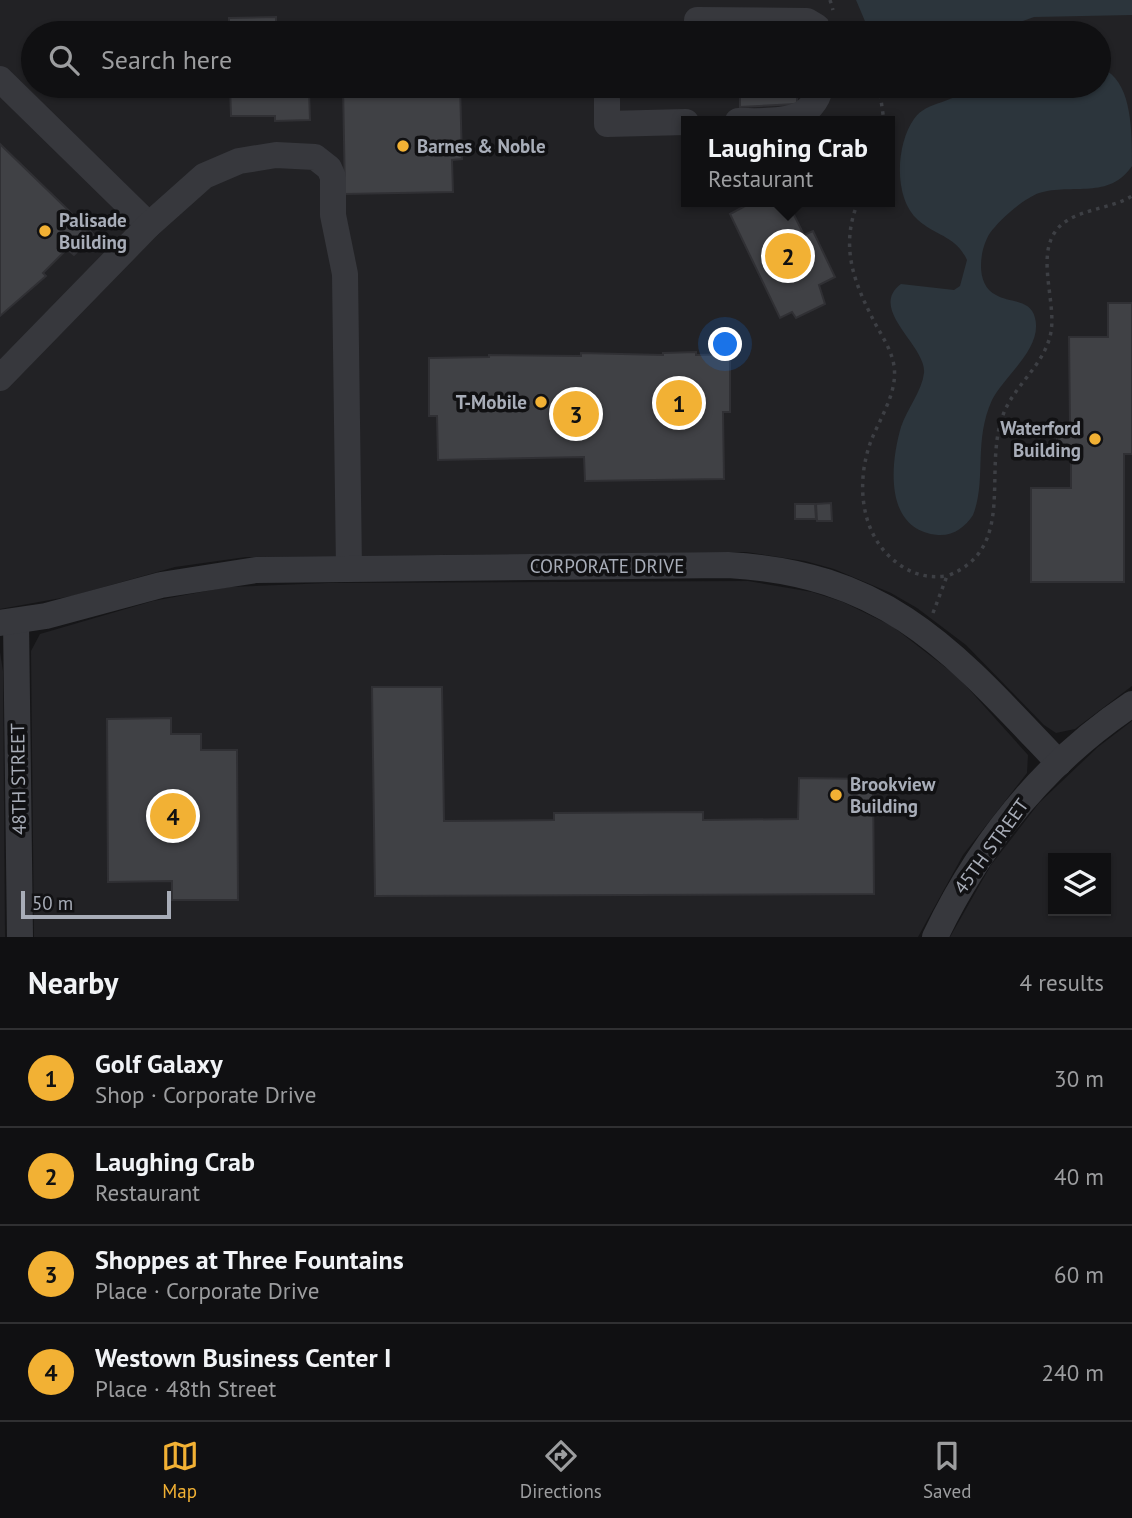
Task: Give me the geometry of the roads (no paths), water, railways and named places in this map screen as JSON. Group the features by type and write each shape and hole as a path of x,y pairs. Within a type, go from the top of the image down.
{"street":[{"path":"697,20 807,21"},
{"path":"0,79 149,225"},
{"path":"800,116 816,98"},
{"path":"607,99 607,124 681,122"},
{"path":"0,378 149,225 204,176 239,161 301,155 315,157 329,168 333,177 333,215 345,274 349,569"},
{"name":"CORPORATE DRIVE","path":"8,622 215,575 256,570 753,566 815,578 851,590 923,630 962,662 1059,762"},
{"name":"48TH STREET","path":"8,622 20,937"},
{"path":"1059,762 1132,704"},
{"name":"45TH STREET","path":"936,937 954,897 987,846 1027,796 1059,762"}],"place":[{"name":"Barnes & Noble","path":"403,146"},
{"name":"Palisade Building","path":"45,231"},
{"name":"Laughing Crab","path":"788,256"},
{"name":"T-Mobile","path":"541,402"},
{"name":"Golf Galaxy","path":"679,403"},
{"name":"Shoppes at Three Fountains","path":"576,414"},
{"name":"Waterford Building","path":"1095,439"},
{"name":"Brookview Building","path":"836,795"},
{"name":"Westown Business Center I","path":"173,816"}]}
